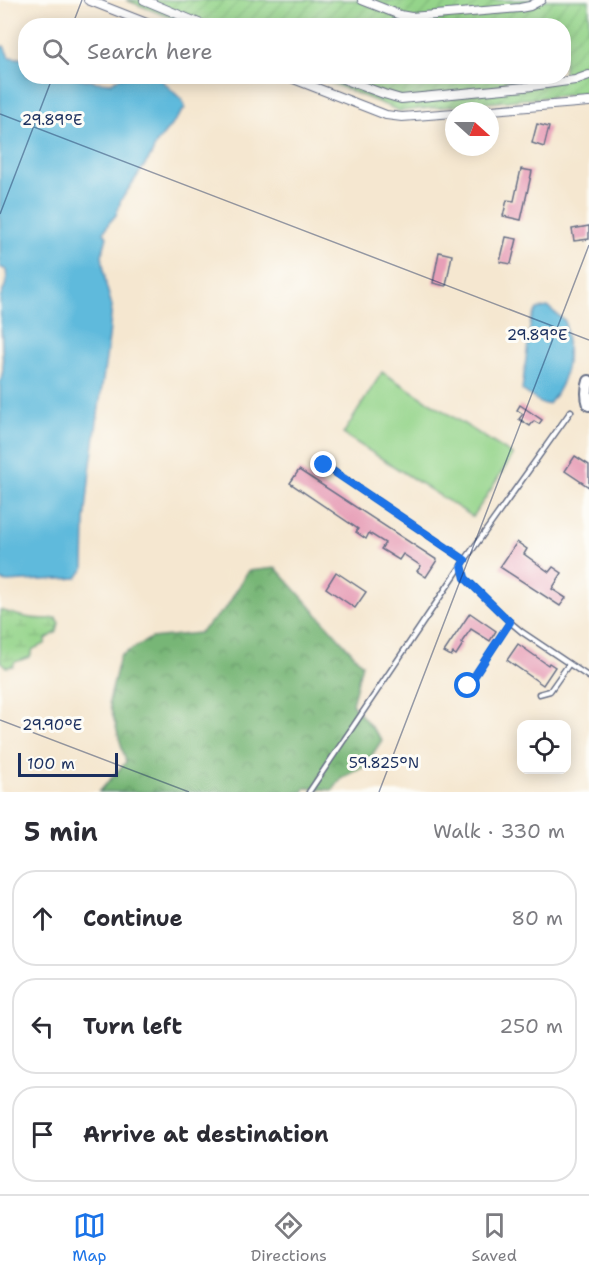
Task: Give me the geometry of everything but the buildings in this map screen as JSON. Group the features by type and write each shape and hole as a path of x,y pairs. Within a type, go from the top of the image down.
{"street":[{"path":"88,0 134,18"},
{"path":"144,0 187,18"},
{"path":"362,0 411,17 520,8 541,0"},
{"path":"571,81 589,75"},
{"path":"307,84 386,115 402,117 445,114"},
{"path":"357,84 401,99 546,84"},
{"path":"499,109 589,102"},
{"path":"588,402 586,388 589,381"}],"lane":[{"path":"309,792 465,560 571,411"},
{"path":"324,465 465,560"},
{"path":"462,565 465,578 510,622 589,677"},
{"path":"468,686 510,622"},
{"path":"539,694 550,691 569,663"}],"green space":[{"path":"126,0 589,0 589,93 494,102 445,102 445,107 400,111 333,84 571,84 571,18 171,18"},
{"path":"382,372 513,455 473,517 343,434"},
{"path":"276,568 362,664 352,704 382,740 364,767 342,778 333,790 305,788 303,792 99,792 126,762 109,702 120,656 151,638 199,633 226,608 248,571"},
{"path":"0,610 34,618 56,618 59,623 57,632 46,639 45,644 33,649 30,657 6,667 0,661"}],"water":[{"path":"4,46 9,57 18,58 18,84 165,84 182,100 185,108 156,144 151,156 121,200 116,215 104,232 107,237 102,255 106,285 112,306 90,471 85,521 84,569 77,578 7,582 0,580 0,385 3,369 0,299 7,280 6,270 0,267 0,47"},
{"path":"548,307 565,321 567,365 556,394 549,404 542,404 522,390 531,320 537,309"}],"route":[{"path":"324,465 465,560 462,565 465,578 510,622 468,686"}]}
